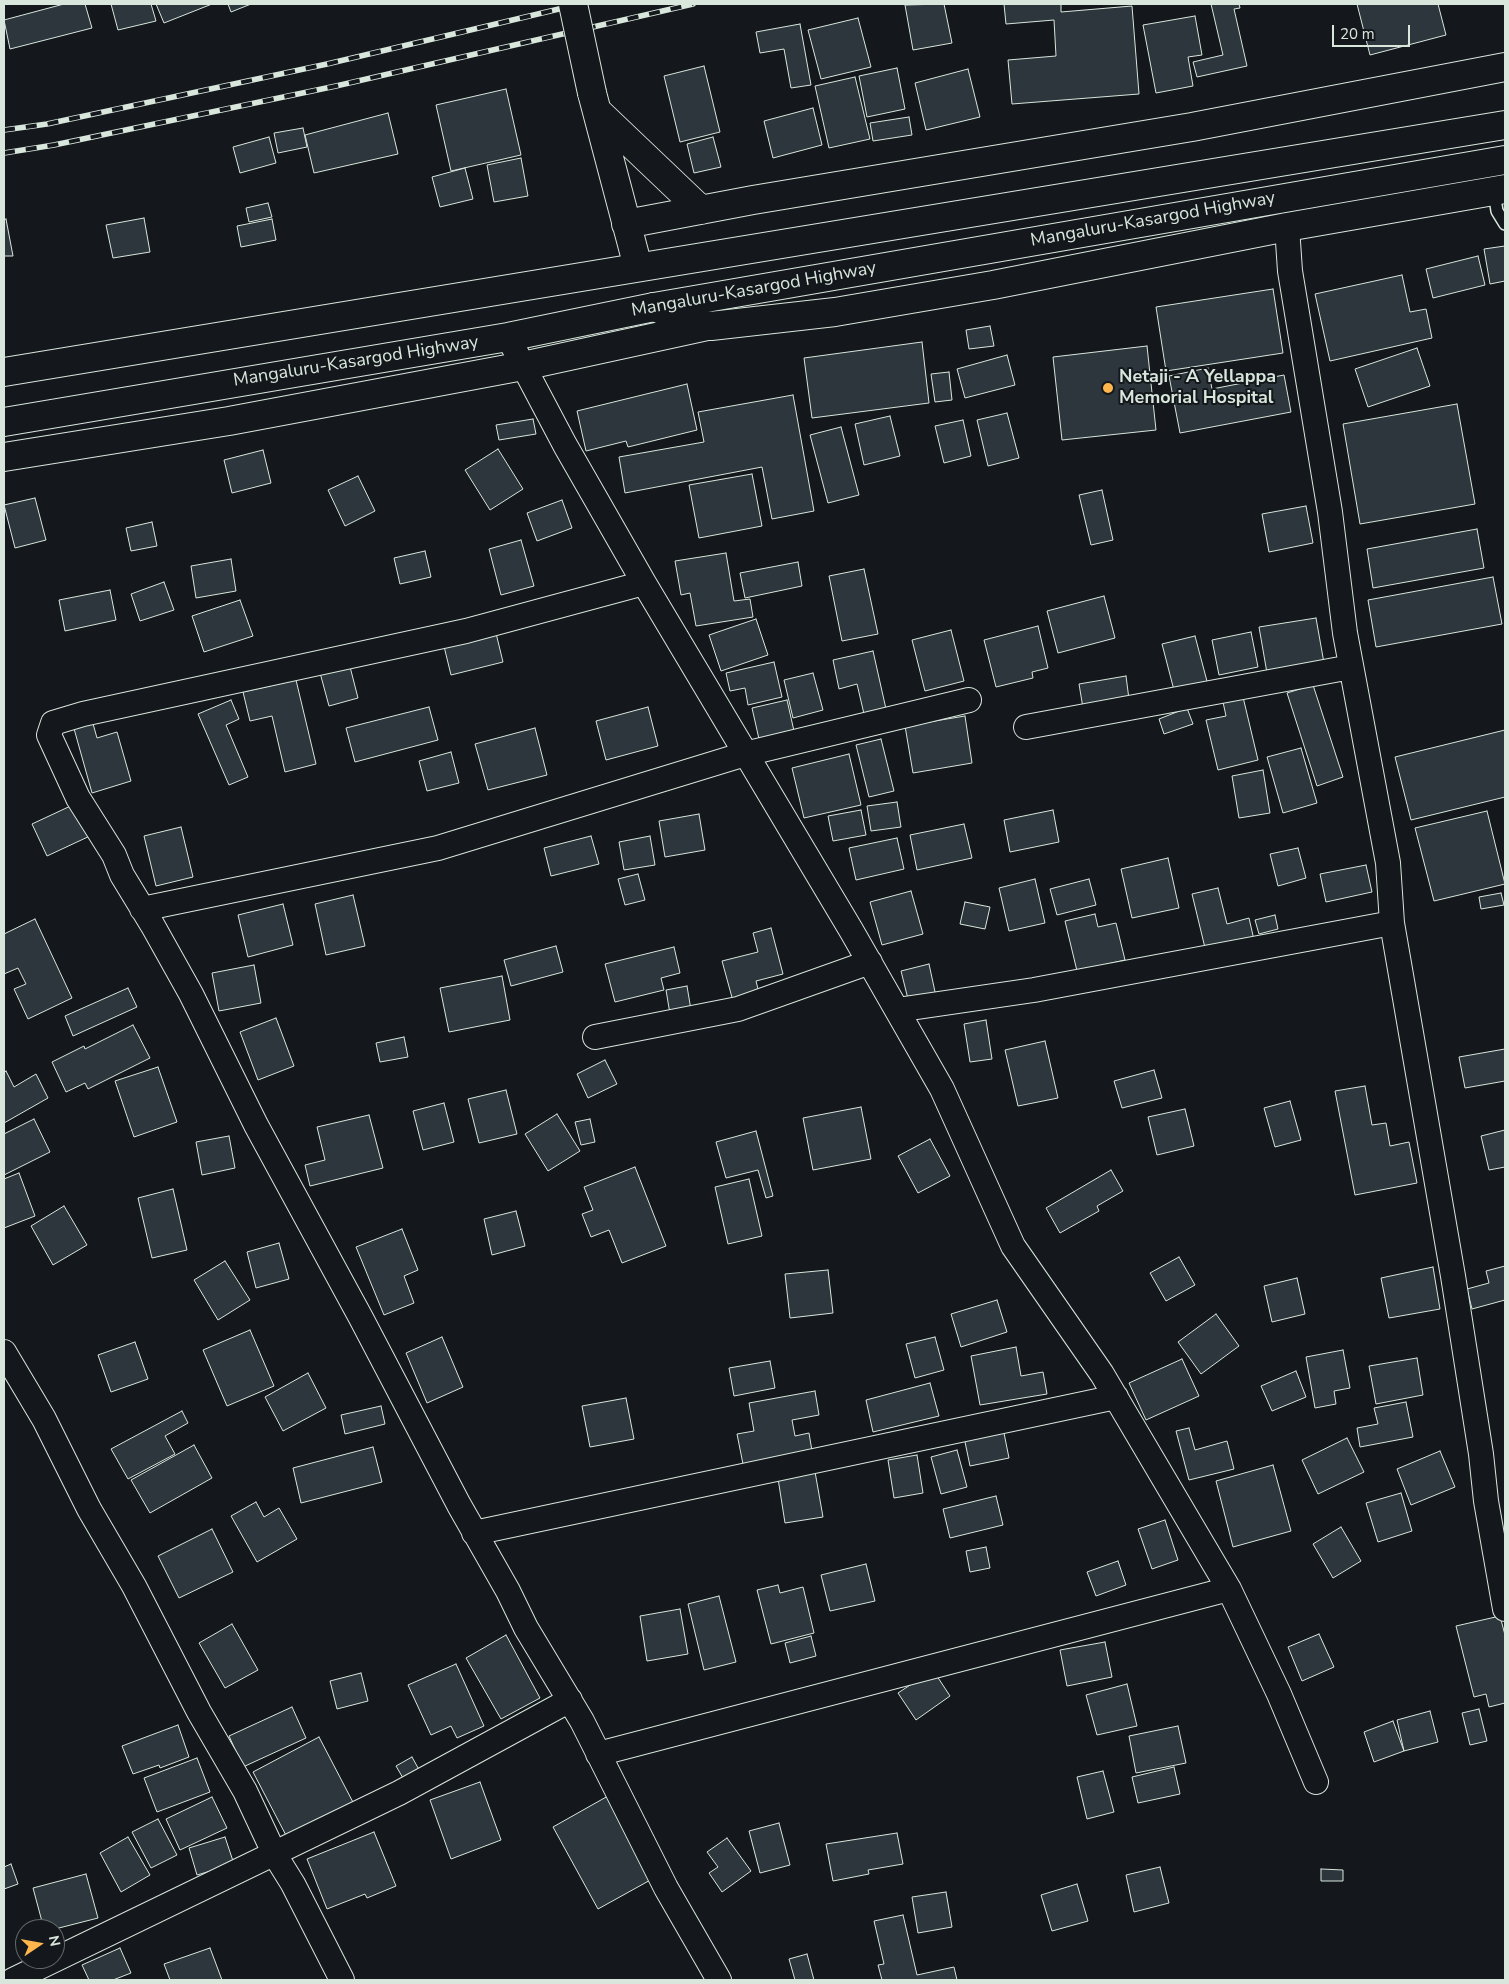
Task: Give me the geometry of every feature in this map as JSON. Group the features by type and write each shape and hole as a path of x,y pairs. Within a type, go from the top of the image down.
{"main road":[{"path":"573,4 594,102 638,267"},
{"path":"626,224 753,200 1192,127 1505,67"},
{"path":"594,102 701,210"},
{"name":"Mangaluru-Kasargod Highway","path":"4,372 1505,125"},
{"name":"Mangaluru-Kasargod Highway","path":"4,422 508,337 654,307 1505,160"},
{"path":"4,457 229,421 523,366 711,326 834,312 993,286 1287,227 1500,190"},
{"path":"654,307 711,326"}],"street":[{"path":"1287,227 1290,271 1330,512 1334,558 1351,667 1388,863 1392,923 1453,1276 1482,1454 1486,1501 1505,1608"},
{"path":"508,337 565,445 644,583 870,962 942,1088 1013,1246 1116,1397 1228,1589 1280,1694 1316,1782"},
{"path":"644,583 466,631 269,672 172,696 124,703 53,723 49,735 78,798 114,855 122,875 191,994 326,1257 361,1318 474,1533 508,1591 542,1656 570,1700 666,1888 719,1980"},
{"path":"1026,728 1351,667"},
{"path":"142,908 438,848 746,754 969,700"},
{"path":"897,1010 1034,990 1392,923"},
{"path":"595,1037 738,1009 870,962"},
{"path":"4,1352 44,1419 89,1509 139,1595 199,1712 245,1791 342,1980"},
{"path":"474,1533 1116,1397"},
{"path":"598,1754 1228,1589"},
{"path":"12,1980 399,1794 570,1700"}],"lane":[{"path":"1500,190 1497,211 1505,224"}],"building":[{"path":"64,4 85,4 92,28 10,49 4,20"},
{"path":"111,4 151,4 156,21 118,30"},
{"path":"156,4 212,4 164,23"},
{"path":"228,4 251,4 231,12"},
{"path":"944,4 952,43 913,50 905,5"},
{"path":"1004,4 1061,4 1061,12 1132,6 1139,94 1012,104 1008,60 1056,56 1054,20 1006,24"},
{"path":"1211,4 1239,4 1240,8 1234,9 1247,66 1197,77 1193,62 1223,55"},
{"path":"1357,4 1438,4 1446,35 1370,55"},
{"path":"1195,16 1202,55 1188,57 1193,86 1156,93 1143,25"},
{"path":"858,18 871,67 821,79 808,30"},
{"path":"800,24 811,85 791,88 784,49 760,53 756,32"},
{"path":"704,66 720,132 680,142 664,76"},
{"path":"897,68 905,109 867,117 859,76"},
{"path":"968,69 980,117 926,130 915,83"},
{"path":"855,77 870,139 829,148 815,86"},
{"path":"506,89 521,155 451,171 436,105"},
{"path":"813,108 822,145 773,158 764,121"},
{"path":"388,113 398,154 314,173 305,135"},
{"path":"909,117 912,135 873,141 870,123"},
{"path":"303,128 307,147 278,153 274,133"},
{"path":"269,137 276,163 240,173 233,147"},
{"path":"713,137 721,167 694,173 687,144"},
{"path":"521,158 528,196 494,202 487,165"},
{"path":"465,168 473,199 440,207 432,177"},
{"path":"268,203 272,217 249,222 246,208"},
{"path":"144,218 150,252 113,258 106,225"},
{"path":"6,219 13,256 4,256 4,220"},
{"path":"272,219 276,240 241,247 237,226"},
{"path":"1505,246 1505,281 1490,284 1484,249"},
{"path":"1478,256 1485,285 1433,298 1426,269"},
{"path":"1402,275 1410,312 1426,309 1432,338 1330,361 1315,294"},
{"path":"1273,289 1283,353 1166,371 1156,307"},
{"path":"990,326 994,346 969,349 966,330"},
{"path":"922,342 929,403 812,418 804,358"},
{"path":"1147,346 1156,430 1062,440 1053,357"},
{"path":"1417,348 1430,386 1368,407 1355,369"},
{"path":"1007,355 1015,385 965,398 957,369"},
{"path":"1208,368 1212,389 1284,375 1291,412 1180,433 1169,376"},
{"path":"949,372 952,400 935,402 931,374"},
{"path":"687,384 697,430 628,447 626,441 586,451 577,411"},
{"path":"793,395 814,511 772,519 762,467 625,493 619,457 704,442 698,412"},
{"path":"1457,404 1475,504 1360,524 1343,424"},
{"path":"1007,413 1019,458 988,466 977,420"},
{"path":"890,416 900,456 864,465 855,424"},
{"path":"533,419 536,434 499,440 496,425"},
{"path":"963,420 971,456 944,463 935,426"},
{"path":"841,427 859,495 828,503 810,435"},
{"path":"498,449 523,489 490,510 465,470"},
{"path":"263,450 271,483 232,493 224,460"},
{"path":"752,474 762,526 699,538 689,485"},
{"path":"358,476 375,511 345,526 328,490"},
{"path":"1102,490 1113,540 1091,545 1079,495"},
{"path":"35,498 46,540 15,548 4,505"},
{"path":"562,500 572,528 537,541 527,513"},
{"path":"1306,506 1313,543 1269,552 1262,514"},
{"path":"152,522 157,546 131,551 126,528"},
{"path":"1477,529 1484,568 1373,588 1367,549"},
{"path":"521,540 534,586 501,595 489,549"},
{"path":"425,551 431,577 400,584 394,558"},
{"path":"726,553 734,601 750,599 753,617 696,626 690,593 681,595 675,561"},
{"path":"231,559 236,591 196,598 191,566"},
{"path":"798,562 802,586 745,598 740,573"},
{"path":"864,569 878,634 842,641 829,576"},
{"path":"1493,577 1502,624 1376,647 1368,600"},
{"path":"164,582 174,610 140,621 131,594"},
{"path":"110,590 116,620 65,631 59,600"},
{"path":"1104,596 1115,638 1058,653 1047,611"},
{"path":"240,600 253,636 204,652 192,616"},
{"path":"1316,618 1324,663 1267,673 1259,627"},
{"path":"756,619 768,655 721,671 709,635"},
{"path":"494,625 503,662 451,675 442,638"},
{"path":"1038,626 1048,668 1032,672 1033,678 996,687 984,640"},
{"path":"951,630 964,681 925,691 912,640"},
{"path":"1251,632 1258,667 1219,675 1212,640"},
{"path":"1195,636 1208,685 1175,694 1162,644"},
{"path":"346,651 358,698 329,706 316,658"},
{"path":"873,651 886,709 864,714 857,684 839,689 833,660"},
{"path":"774,662 782,697 748,705 745,688 730,691 726,673"},
{"path":"813,673 823,710 793,718 784,680"},
{"path":"1126,676 1130,707 1084,714 1079,684"},
{"path":"296,680 316,764 285,772 272,716 250,721 243,692"},
{"path":"1313,685 1343,777 1317,786 1287,693"},
{"path":"1243,697 1258,760 1218,770 1206,720 1226,716 1223,702"},
{"path":"231,700 239,719 226,725 248,777 229,785 198,714"},
{"path":"787,700 794,731 759,739 752,708"},
{"path":"429,707 438,740 355,762 346,728"},
{"path":"648,707 658,746 606,760 596,721"},
{"path":"1187,708 1193,724 1164,734 1159,719"},
{"path":"965,716 972,763 913,773 905,726"},
{"path":"92,720 97,738 117,732 131,781 92,793 73,725"},
{"path":"535,728 547,775 488,790 475,744"},
{"path":"1505,730 1505,797 1411,820 1395,757"},
{"path":"881,739 894,791 869,797 856,745"},
{"path":"1301,748 1317,803 1283,813 1267,757"},
{"path":"451,752 459,783 427,791 419,761"},
{"path":"849,754 861,805 804,818 792,768"},
{"path":"1263,770 1270,813 1239,818 1232,776"},
{"path":"897,802 901,827 871,831 867,806"},
{"path":"77,803 92,835 47,856 32,824"},
{"path":"861,810 866,835 833,841 828,816"},
{"path":"1053,810 1059,842 1010,852 1004,820"},
{"path":"1487,811 1505,884 1434,901 1415,828"},
{"path":"699,814 705,850 665,857 659,821"},
{"path":"964,824 972,858 917,870 910,835"},
{"path":"181,827 193,877 156,886 144,836"},
{"path":"591,836 599,864 551,876 544,848"},
{"path":"650,836 655,865 624,870 619,842"},
{"path":"897,838 904,869 856,880 849,848"},
{"path":"1298,848 1306,878 1278,886 1270,854"},
{"path":"1168,858 1179,908 1132,918 1121,869"},
{"path":"1366,865 1372,892 1326,902 1320,874"},
{"path":"638,874 645,900 625,905 618,879"},
{"path":"1035,879 1045,923 1009,931 999,888"},
{"path":"1089,879 1096,905 1057,915 1050,889"},
{"path":"1218,888 1227,924 1249,918 1254,940 1206,952 1192,894"},
{"path":"911,891 923,934 882,945 870,902"},
{"path":"1501,893 1504,905 1481,909 1479,897"},
{"path":"353,895 365,946 326,955 315,904"},
{"path":"965,902 990,907 985,929 960,924"},
{"path":"283,904 293,945 248,957 238,915"},
{"path":"1095,914 1098,927 1116,923 1125,960 1077,971 1065,921"},
{"path":"1275,915 1278,929 1259,934 1255,920"},
{"path":"35,919 72,998 28,1019 14,989 26,984 18,968 4,974 4,934"},
{"path":"771,928 783,974 756,981 762,1005 736,1012 722,961 758,952 753,933"},
{"path":"556,946 563,972 511,986 504,960"},
{"path":"674,947 680,973 661,978 664,990 615,1002 605,964"},
{"path":"929,964 937,1001 910,1007 901,971"},
{"path":"254,965 261,1003 219,1011 212,973"},
{"path":"502,976 510,1020 449,1032 440,988"},
{"path":"687,986 691,1010 670,1014 666,990"},
{"path":"128,988 137,1007 73,1036 65,1016"},
{"path":"276,1018 294,1066 258,1080 240,1032"},
{"path":"986,1020 992,1059 970,1062 964,1024"},
{"path":"133,1025 150,1058 88,1089 85,1083 66,1092 52,1062 84,1046 85,1049"},
{"path":"404,1037 408,1057 380,1062 376,1043"},
{"path":"1045,1041 1058,1098 1018,1106 1005,1050"},
{"path":"1505,1049 1505,1081 1465,1088 1459,1057"},
{"path":"605,1060 617,1084 588,1098 577,1074"},
{"path":"158,1067 177,1122 134,1137 115,1081"},
{"path":"1154,1070 1162,1098 1122,1108 1114,1081"},
{"path":"6,1071 14,1087 36,1074 48,1098 4,1123 4,1073"},
{"path":"1365,1086 1372,1125 1386,1123 1390,1146 1409,1142 1417,1183 1355,1195 1335,1091"},
{"path":"506,1090 517,1134 479,1143 468,1099"},
{"path":"1290,1101 1301,1140 1275,1147 1264,1108"},
{"path":"444,1103 454,1142 423,1150 413,1111"},
{"path":"861,1107 871,1159 813,1170 803,1118"},
{"path":"1185,1109 1194,1146 1157,1155 1148,1117"},
{"path":"557,1114 580,1151 548,1171 525,1134"},
{"path":"369,1115 383,1168 310,1186 305,1165 325,1160 317,1127"},
{"path":"34,1119 50,1152 4,1175 4,1134"},
{"path":"590,1119 595,1142 581,1145 575,1122"},
{"path":"1505,1130 1505,1167 1489,1170 1481,1136"},
{"path":"756,1131 773,1196 766,1198 758,1170 726,1178 716,1142"},
{"path":"229,1136 235,1168 202,1175 196,1142"},
{"path":"930,1139 950,1176 918,1193 898,1156"},
{"path":"635,1167 666,1246 622,1263 609,1230 591,1237 582,1214 593,1210 584,1187"},
{"path":"1111,1170 1123,1191 1097,1206 1099,1211 1060,1233 1046,1208"},
{"path":"19,1173 35,1216 4,1228 4,1179"},
{"path":"749,1179 762,1236 728,1244 715,1187"},
{"path":"173,1189 187,1250 152,1258 138,1198"},
{"path":"64,1206 87,1245 53,1265 31,1226"},
{"path":"516,1211 525,1246 492,1255 484,1219"},
{"path":"402,1229 418,1270 404,1276 414,1303 384,1315 356,1247"},
{"path":"279,1243 289,1279 256,1288 247,1252"},
{"path":"1179,1257 1195,1285 1166,1301 1150,1273"},
{"path":"225,1261 250,1300 218,1320 194,1280"},
{"path":"1505,1266 1505,1300 1472,1309 1467,1289 1489,1283 1486,1271"},
{"path":"1433,1267 1440,1309 1389,1318 1381,1278"},
{"path":"828,1270 833,1313 790,1318 785,1274"},
{"path":"1297,1278 1305,1314 1272,1322 1264,1286"},
{"path":"997,1300 1007,1332 961,1347 951,1314"},
{"path":"1216,1314 1239,1346 1201,1374 1178,1342"},
{"path":"250,1330 274,1386 227,1406 203,1350"},
{"path":"442,1337 463,1387 427,1403 406,1353"},
{"path":"935,1337 944,1370 915,1378 906,1344"},
{"path":"135,1342 148,1379 111,1392 98,1355"},
{"path":"1016,1347 1021,1376 1043,1372 1047,1394 980,1405 971,1356"},
{"path":"1343,1350 1350,1388 1334,1391 1336,1404 1315,1408 1306,1357"},
{"path":"1417,1358 1423,1395 1376,1404 1369,1366"},
{"path":"1182,1359 1199,1396 1146,1420 1129,1383"},
{"path":"770,1361 775,1388 734,1396 729,1368"},
{"path":"1296,1371 1306,1397 1272,1411 1261,1386"},
{"path":"308,1373 326,1408 283,1431 265,1397"},
{"path":"930,1383 939,1416 873,1432 866,1400"},
{"path":"815,1391 819,1415 792,1420 795,1436 809,1433 812,1451 743,1464 737,1434 754,1431 749,1403"},
{"path":"626,1398 634,1439 590,1447 582,1406"},
{"path":"1406,1402 1413,1437 1360,1447 1357,1428 1378,1424 1374,1408"},
{"path":"381,1406 385,1424 345,1434 341,1415"},
{"path":"182,1411 188,1423 165,1436 175,1454 128,1479 111,1449"},
{"path":"1003,1428 1009,1458 970,1466 964,1437"},
{"path":"1189,1428 1195,1450 1227,1441 1234,1469 1189,1480 1176,1431"},
{"path":"1347,1438 1364,1472 1318,1494 1302,1460"},
{"path":"194,1445 212,1478 150,1513 131,1480"},
{"path":"373,1447 382,1482 301,1503 293,1468"},
{"path":"957,1450 967,1487 941,1494 931,1457"},
{"path":"1440,1451 1455,1487 1411,1505 1397,1469"},
{"path":"917,1455 923,1493 894,1498 888,1460"},
{"path":"1273,1465 1291,1531 1233,1547 1216,1481"},
{"path":"814,1466 823,1517 785,1523 777,1472"},
{"path":"1401,1493 1412,1531 1378,1542 1366,1503"},
{"path":"996,1496 1003,1525 950,1538 943,1509"},
{"path":"256,1502 264,1517 279,1508 297,1539 257,1562 231,1516"},
{"path":"1165,1520 1178,1560 1152,1569 1138,1529"},
{"path":"1341,1527 1361,1561 1333,1578 1313,1544"},
{"path":"212,1529 233,1572 179,1598 158,1556"},
{"path":"986,1547 990,1568 970,1572 966,1551"},
{"path":"1118,1561 1126,1585 1096,1596 1087,1572"},
{"path":"866,1564 875,1601 830,1611 821,1575"},
{"path":"778,1585 780,1593 803,1587 814,1633 771,1644 757,1590"},
{"path":"719,1596 736,1662 704,1670 688,1604"},
{"path":"680,1609 688,1654 647,1661 640,1616"},
{"path":"1500,1616 1505,1635 1505,1703 1489,1707 1486,1694 1474,1697 1456,1626"},
{"path":"232,1624 258,1670 225,1688 199,1643"},
{"path":"1319,1634 1334,1667 1302,1681 1288,1647"},
{"path":"506,1635 540,1698 501,1719 466,1658"},
{"path":"811,1636 816,1656 790,1663 785,1643"},
{"path":"1105,1642 1112,1677 1067,1686 1060,1650"},
{"path":"456,1664 484,1726 457,1738 451,1726 431,1735 408,1685"},
{"path":"933,1670 950,1696 916,1720 898,1693"},
{"path":"361,1673 368,1701 337,1709 330,1681"},
{"path":"1127,1684 1137,1726 1097,1735 1086,1695"},
{"path":"292,1707 306,1738 243,1767 229,1736"},
{"path":"1479,1709 1487,1741 1470,1745 1462,1713"},
{"path":"1430,1711 1438,1742 1404,1751 1397,1720"},
{"path":"1393,1721 1404,1751 1374,1762 1364,1732"},
{"path":"178,1725 189,1757 160,1768 159,1765 133,1774 122,1746"},
{"path":"1178,1726 1186,1763 1136,1773 1129,1736"},
{"path":"319,1737 356,1808 290,1843 253,1772"},
{"path":"412,1757 422,1775 407,1785 396,1766"},
{"path":"197,1758 210,1792 157,1812 144,1778"},
{"path":"1174,1767 1180,1794 1138,1803 1132,1777"},
{"path":"1103,1771 1114,1812 1087,1819 1077,1777"},
{"path":"480,1782 501,1840 451,1859 430,1800"},
{"path":"608,1796 654,1878 598,1909 553,1827"},
{"path":"212,1797 227,1828 180,1850 166,1819"},
{"path":"158,1819 177,1855 151,1868 132,1832"},
{"path":"779,1823 790,1865 760,1873 749,1831"},
{"path":"374,1832 396,1886 367,1898 365,1894 327,1909 307,1859"},
{"path":"897,1833 903,1864 868,1870 869,1874 833,1881 826,1844"},
{"path":"128,1837 150,1875 121,1892 100,1853"},
{"path":"225,1837 234,1864 197,1875 189,1848"},
{"path":"727,1838 751,1871 722,1892 709,1873 718,1867 707,1852"},
{"path":"11,1864 18,1884 4,1889 4,1867"},
{"path":"1160,1867 1169,1903 1134,1912 1126,1875"},
{"path":"1321,1869 1343,1870 1343,1881 1321,1881"},
{"path":"86,1874 98,1918 65,1926 65,1919 41,1919 33,1888"},
{"path":"1077,1884 1088,1921 1052,1931 1041,1895"},
{"path":"946,1892 952,1927 918,1933 912,1897"},
{"path":"903,1915 917,1975 954,1967 957,1980 882,1980 878,1965 884,1964 874,1921"},
{"path":"120,1948 131,1973 113,1980 89,1980 82,1965"},
{"path":"210,1948 222,1980 170,1980 164,1964"},
{"path":"807,1954 814,1980 795,1980 789,1959"}],"railway":[{"path":"4,130 47,124 327,64 580,4"},
{"path":"4,153 54,145 336,86 693,4"}],"place":[{"name":"Netaji - A Yellappa Memorial Hospital","path":"1108,388"}]}
